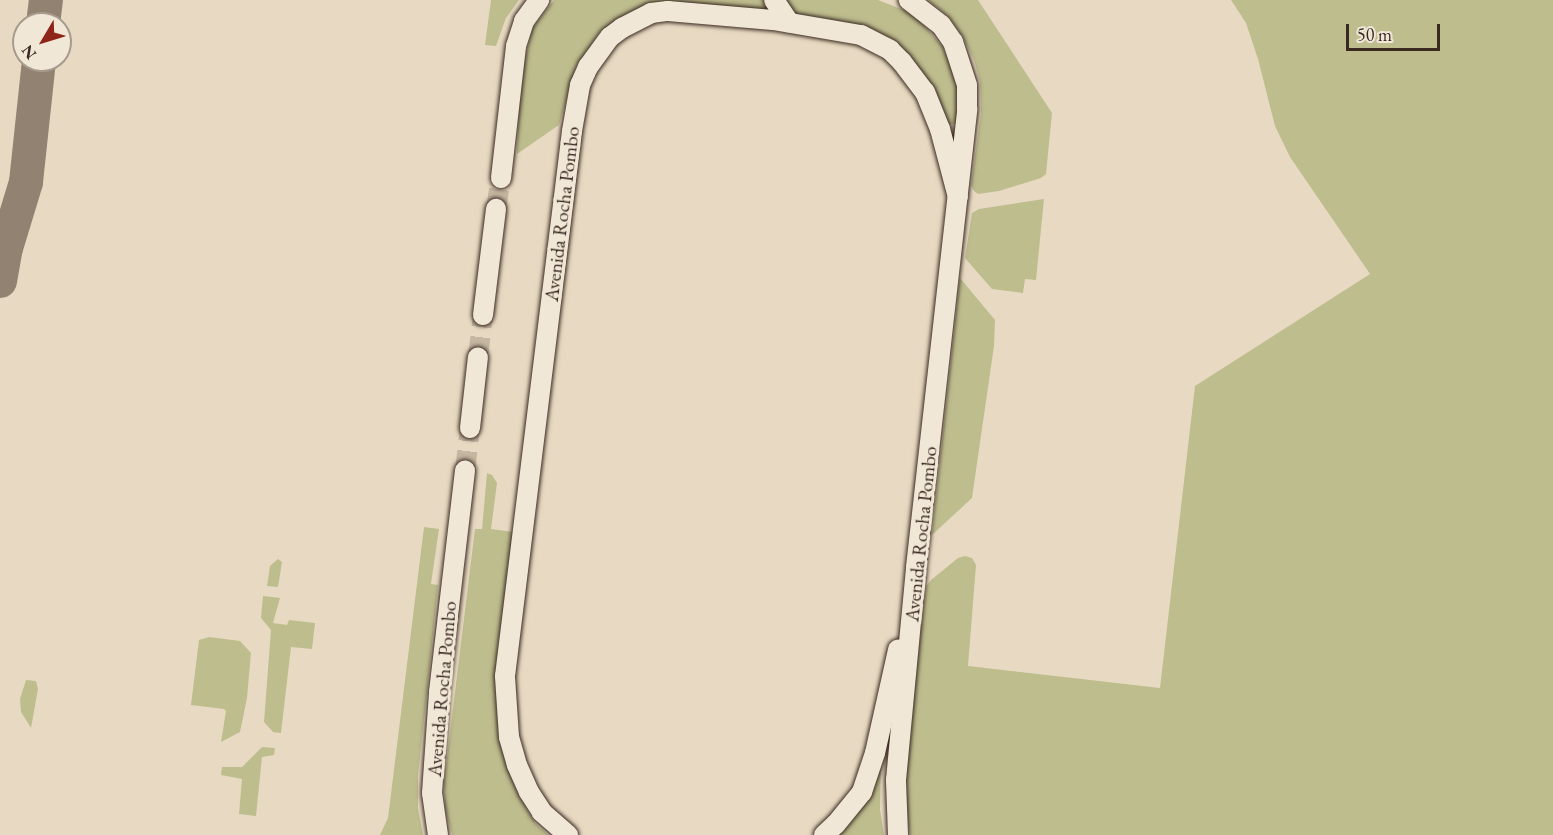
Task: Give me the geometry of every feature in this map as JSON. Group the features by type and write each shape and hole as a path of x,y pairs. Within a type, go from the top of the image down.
{"main road":[{"path":"501,178 516,46 524,21 538,0"},
{"path":"774,0 789,22"},
{"name":"Avenida Rocha Pombo","path":"898,835 896,780 916,567 967,109 967,85 954,42 941,25 909,0"},
{"name":"Avenida Rocha Pombo","path":"568,835 542,812 529,792 517,765 509,737 506,676 572,131 580,85 588,67 610,37 651,14 686,11 789,22 861,35 883,46 915,77 933,108 945,143 958,197"},
{"path":"483,315 496,209"},
{"path":"470,428 478,357"},
{"name":"Avenida Rocha Pombo","path":"438,835 432,794 439,692 465,471"},
{"path":"824,835 852,806 862,792 869,772 916,567"}],"shaded area":[{"path":"491,0 519,0 506,18 496,46 485,45"},
{"path":"554,0 878,0 914,14 942,46 958,79 959,123 946,125 879,36 648,7 623,16 599,33 576,66 559,125 517,154 520,83 532,29"},
{"path":"928,0 978,0 1052,113 1046,174 1041,178 999,191 978,194 974,191 971,185 981,113 980,82 974,60 962,35 947,15"},
{"path":"1231,0 1553,0 1553,835 910,835 906,806 905,767 926,586 958,558 965,556 972,558 976,565 968,666 1160,688 1195,386 1370,274 1290,157 1275,126 1246,23"},
{"path":"1044,199 1036,280 1025,279 1023,293 992,289 965,258 972,213 979,209"},
{"path":"960,278 995,320 994,346 972,498 932,535"},
{"path":"487,473 492,475 497,483 491,529 513,532 499,727 507,765 518,794 535,823 548,835 452,835 445,808 444,782 475,529 482,529"},
{"path":"424,527 439,529 431,584 438,585 418,776 418,808 423,835 380,835 388,818"},
{"path":"278,559 282,562 278,587 267,586 270,566"},
{"path":"263,596 280,598 273,623 287,625 289,620 315,623 312,649 291,647 281,733 273,732 264,722 271,630 261,618"},
{"path":"209,637 240,641 251,653 247,698 240,732 221,742 226,711 191,705 199,640"},
{"path":"26,680 36,681 38,689 31,728 21,712 20,699"},
{"path":"262,747 275,748 274,755 262,757 256,816 239,814 242,779 221,775 222,767 242,767"},
{"path":"881,761 880,810 884,835 832,835"}],"taxiway":[{"path":"44,12 46,0"},
{"path":"0,281 6,248 26,182 38,72"}],"tunnel":[{"path":"496,209 501,178"},
{"path":"478,357 483,315"},
{"path":"465,471 470,428"}]}
